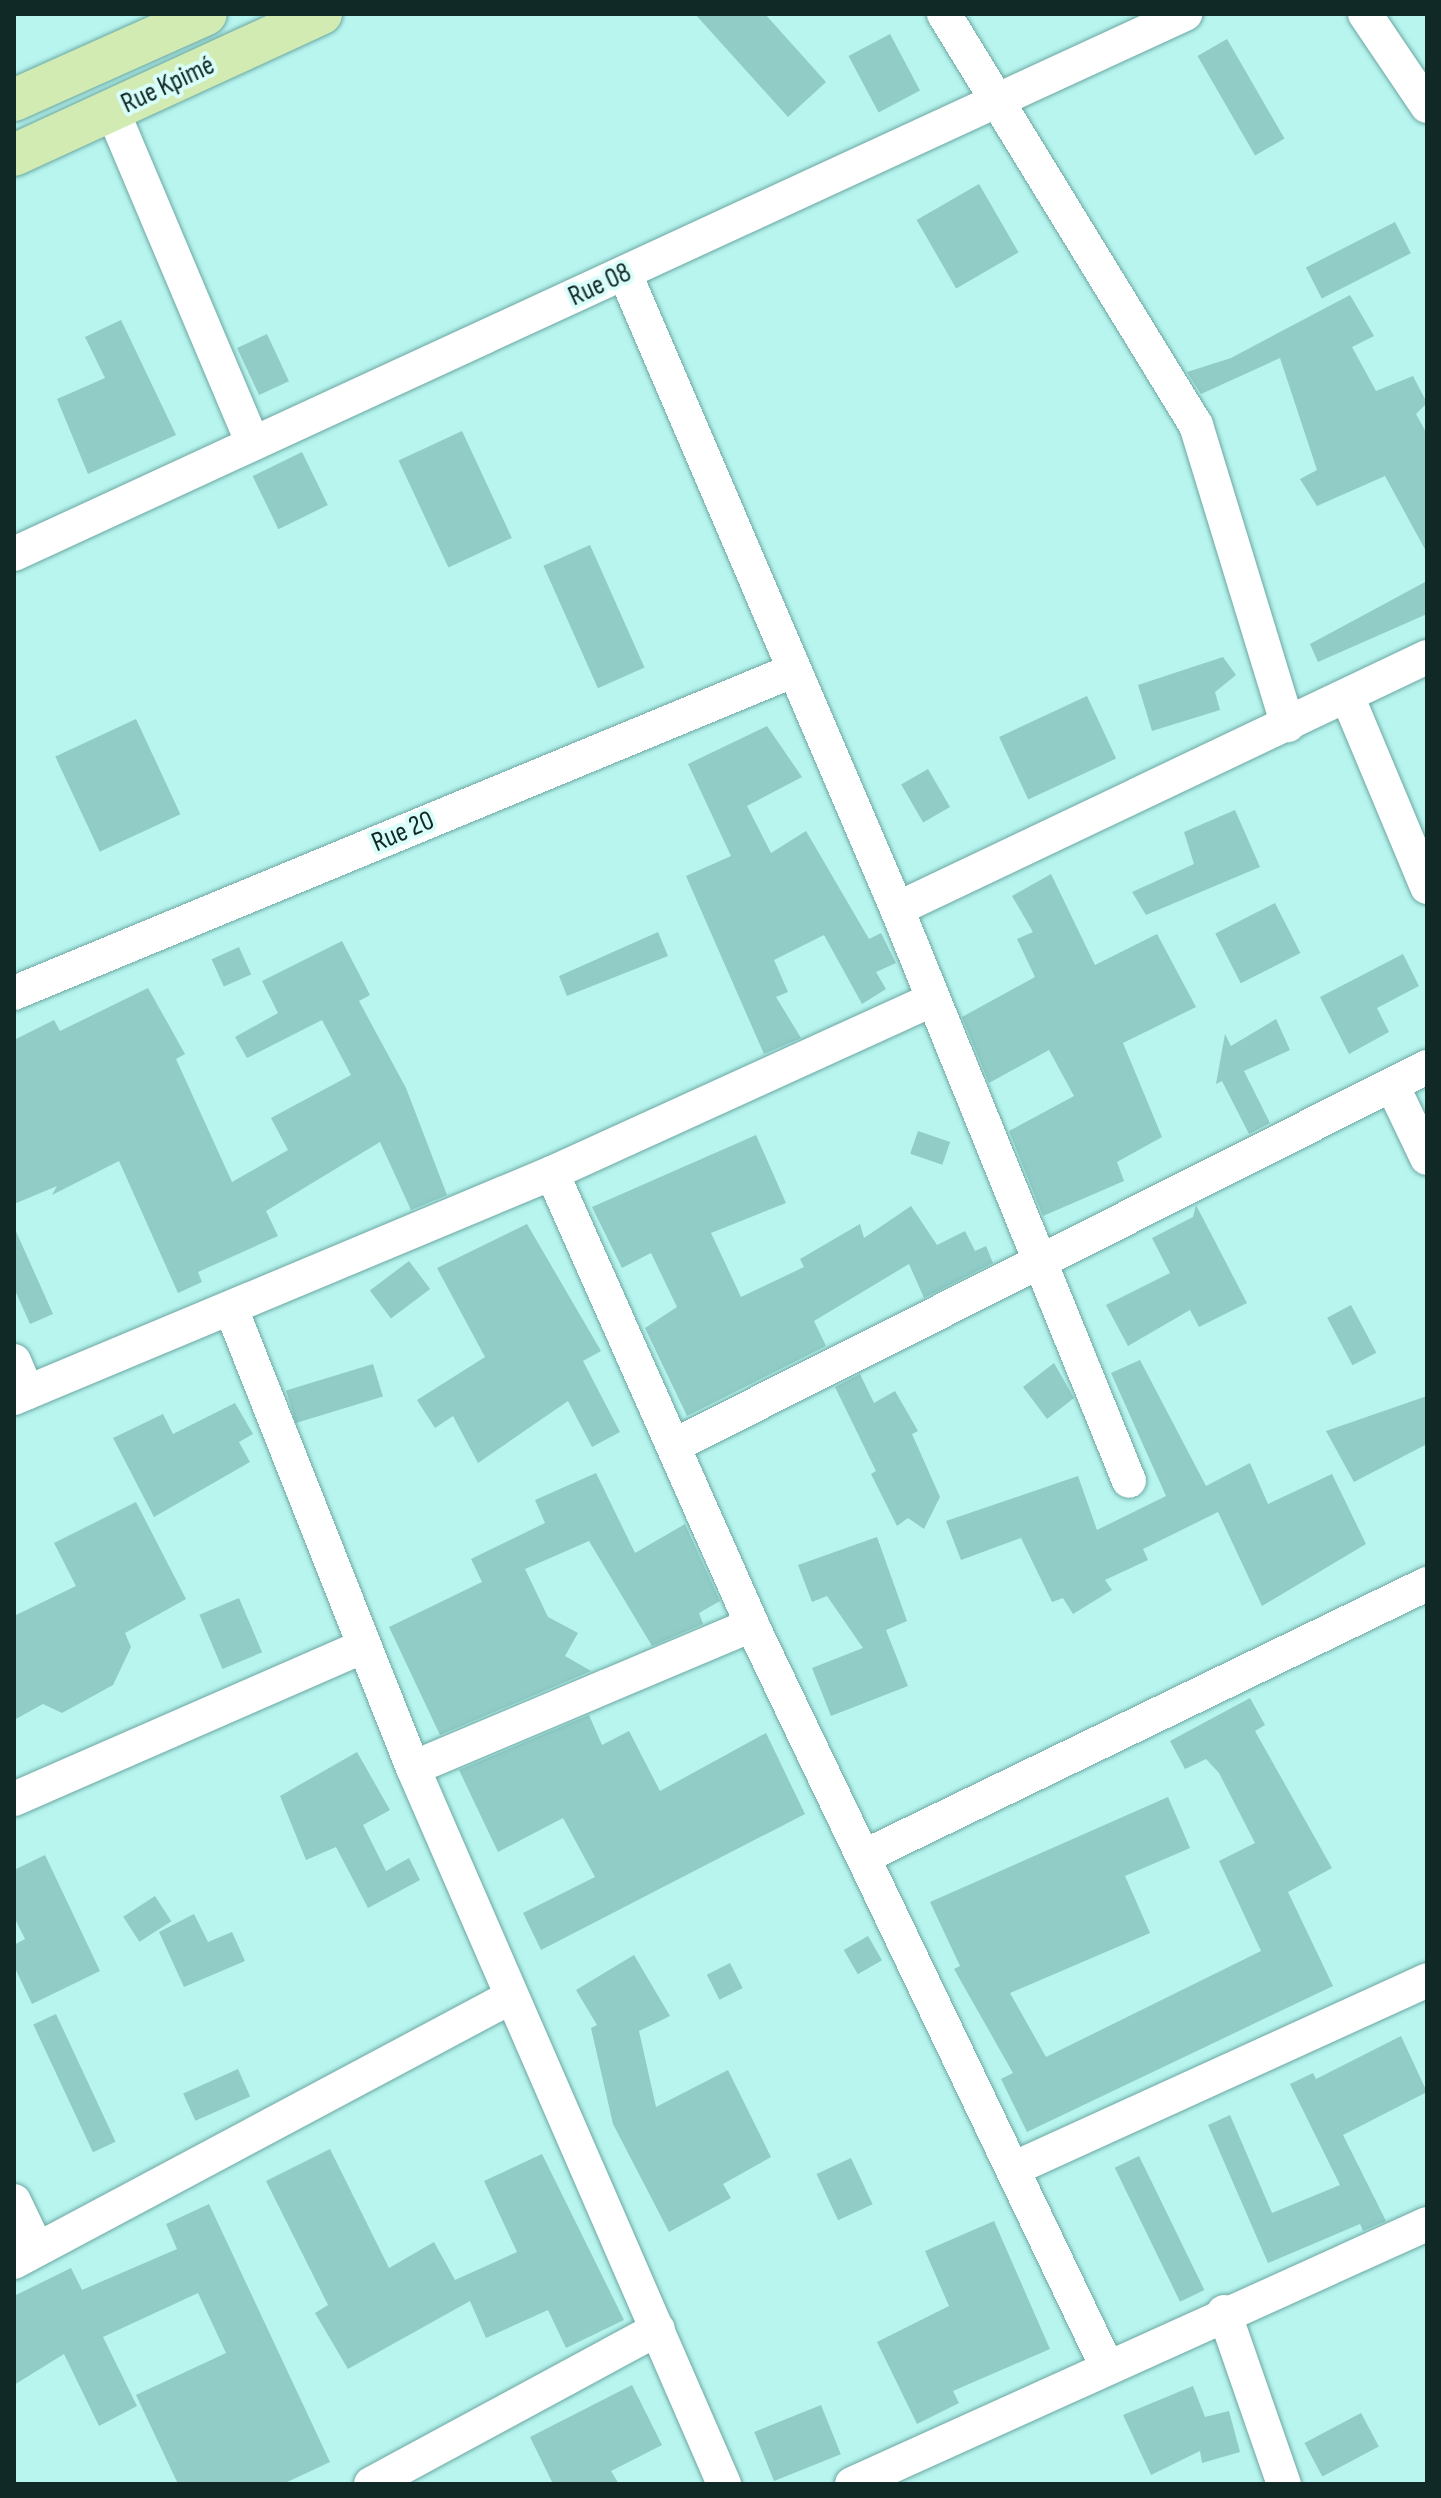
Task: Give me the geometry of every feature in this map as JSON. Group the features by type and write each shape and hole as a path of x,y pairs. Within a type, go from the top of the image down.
{"main road":[{"name":"Rue Kpimé","path":"14,100 206,14"},
{"name":"Rue Kpimé","path":"14,155 321,14"}],"street":[{"path":"944,14 999,94 1196,425 1288,725"},
{"name":"Rue 08","path":"14,554 625,274 999,94 1185,14"},
{"path":"1365,14 1427,106"},
{"path":"112,110 253,443"},
{"path":"625,274 792,671 897,909 1037,1262 1129,1481"},
{"path":"897,909 1348,698 1427,657"},
{"name":"Rue 20","path":"14,993 792,671"},
{"path":"1348,698 1427,887"},
{"path":"14,1361 21,1395 232,1311 552,1173 932,1000"},
{"path":"673,1446 1427,1067"},
{"path":"1392,1085 1427,1158"},
{"path":"552,1173 752,1625 1106,2365"},
{"path":"232,1311 413,1768 724,2484"},
{"path":"863,1857 1427,1584"},
{"path":"413,1768 752,1625"},
{"path":"14,1799 364,1646"},
{"path":"1013,2169 1427,1980"},
{"path":"14,2201 25,2256 511,1997"},
{"path":"852,2484 1106,2365 1427,2224"},
{"path":"1224,2312 1284,2484"},
{"path":"371,2484 658,2329"}],"building":[{"path":"695,14 765,14 826,82 788,117"},
{"path":"890,34 920,91 879,113 849,56"},
{"path":"1227,39 1284,139 1255,156 1198,56"},
{"path":"979,184 1018,252 956,288 917,220"},
{"path":"1395,222 1411,253 1322,299 1306,267"},
{"path":"1350,295 1374,336 1352,347 1376,391 1413,376 1427,403 1416,414 1427,434 1427,553 1385,476 1317,506 1300,479 1317,470 1280,358 1201,394 1187,372 1231,358"},
{"path":"121,320 176,435 88,474 57,399 105,378 85,337"},
{"path":"267,334 289,381 259,395 237,348"},
{"path":"462,431 512,538 448,568 399,461"},
{"path":"302,452 328,505 278,529 253,476"},
{"path":"590,545 645,667 598,688 543,566"},
{"path":"1427,581 1427,614 1318,662 1310,644"},
{"path":"1223,657 1236,675 1215,692 1220,710 1152,731 1138,685"},
{"path":"1087,696 1116,759 1028,800 999,737"},
{"path":"136,719 180,814 100,852 55,757"},
{"path":"767,726 802,777 747,806 771,853 806,831 869,939 881,933 896,963 876,972 886,989 862,1004 824,935 774,960 788,992 776,997 801,1038 764,1054 686,876 731,856 688,764"},
{"path":"928,769 950,807 923,823 901,785"},
{"path":"1235,810 1260,867 1146,915 1132,892 1194,864 1184,832"},
{"path":"1051,874 1095,965 1157,934 1196,1007 1123,1043 1162,1137 1117,1162 1124,1181 1043,1216 1009,1131 1074,1096 1049,1050 989,1083 962,1017 1035,977 1017,939 1033,932 1012,896"},
{"path":"1275,903 1300,953 1241,983 1215,933"},
{"path":"658,932 668,956 567,996 559,976"},
{"path":"342,941 370,995 359,1001 406,1088 447,1195 411,1210 380,1142 266,1211 278,1236 198,1272 202,1282 178,1293 119,1161 52,1195 57,1186 14,1204 14,1040 54,1020 60,1031 148,988 185,1054 176,1059 232,1182 288,1150 271,1118 351,1075 322,1020 247,1058 235,1037 278,1013 262,981"},
{"path":"239,947 251,974 224,987 212,959"},
{"path":"1403,954 1419,986 1377,1008 1389,1032 1349,1054 1320,997"},
{"path":"1276,1019 1290,1050 1244,1071 1270,1123 1249,1134 1222,1081 1216,1084 1225,1034 1231,1046"},
{"path":"918,1131 950,1142 942,1165 910,1154"},
{"path":"756,1135 786,1203 711,1233 741,1297 804,1267 800,1259 860,1224 864,1238 911,1206 937,1245 965,1231 975,1251 986,1246 993,1263 924,1298 909,1264 814,1321 826,1346 687,1416 645,1328 677,1307 651,1253 622,1268 592,1207"},
{"path":"1196,1205 1247,1303 1199,1327 1190,1310 1128,1346 1106,1305 1170,1273 1152,1238 1193,1217"},
{"path":"527,1224 601,1351 583,1361 620,1432 592,1447 568,1401 478,1463 453,1416 435,1428 417,1400 485,1357 437,1268"},
{"path":"14,1227 53,1314 30,1324 14,1288"},
{"path":"409,1261 430,1289 391,1318 370,1290"},
{"path":"1351,1305 1376,1353 1353,1365 1327,1318"},
{"path":"1140,1360 1206,1486 1250,1463 1268,1504 1332,1474 1366,1544 1262,1606 1218,1512 1143,1549 1148,1560 1105,1580 1112,1590 1073,1614 1063,1598 1052,1602 1021,1538 961,1560 946,1521 1078,1476 1097,1530 1166,1496 1111,1373"},
{"path":"1054,1363 1074,1398 1047,1419 1023,1387"},
{"path":"373,1364 383,1397 296,1423 286,1391"},
{"path":"860,1374 874,1403 895,1391 918,1431 912,1434 940,1497 924,1529 908,1518 897,1526 871,1474 876,1471 835,1387"},
{"path":"1427,1396 1427,1444 1354,1482 1326,1431"},
{"path":"235,1403 253,1434 239,1442 250,1462 154,1517 113,1438 163,1414 173,1434"},
{"path":"596,1473 635,1553 685,1524 720,1601 699,1613 703,1624 652,1646 589,1541 525,1569 548,1617 578,1633 565,1656 591,1671 440,1735 389,1627 482,1582 471,1559 545,1523 535,1500"},
{"path":"136,1502 186,1599 125,1633 131,1647 113,1685 62,1713 43,1704 14,1720 14,1616 76,1586 54,1543"},
{"path":"877,1537 907,1621 886,1630 908,1686 831,1716 812,1668 863,1648 827,1596 812,1602 798,1565"},
{"path":"239,1598 262,1652 222,1669 199,1615"},
{"path":"1250,1698 1265,1725 1255,1731 1332,1868 1288,1892 1333,1986 1027,2132 1001,2079 1013,2073 954,1969 960,1966 930,1902 1168,1797 1190,1848 1125,1876 1150,1933 1010,1993 1046,2057 1261,1951 1219,1861 1255,1843 1219,1773 1206,1759 1185,1769 1170,1741"},
{"path":"589,1715 602,1745 629,1731 660,1791 766,1733 805,1814 541,1950 523,1913 595,1877 563,1818 498,1852 459,1770"},
{"path":"357,1752 390,1810 363,1825 386,1871 409,1858 420,1880 368,1908 336,1847 306,1860 280,1796"},
{"path":"45,1855 100,1971 32,2004 14,1966 14,1945 25,1939 14,1917 14,1870"},
{"path":"155,1896 171,1921 139,1942 123,1917"},
{"path":"194,1914 208,1942 232,1932 245,1961 184,1987 159,1932"},
{"path":"868,1936 882,1960 858,1974 844,1950"},
{"path":"634,1955 670,2016 639,2031 656,2107 728,2070 771,2157 723,2184 731,2198 669,2232 613,2124 591,2028 597,2025 576,1990"},
{"path":"730,1963 743,1988 720,2000 707,1975"},
{"path":"56,2014 116,2142 93,2152 33,2025"},
{"path":"1401,2036 1427,2092 1343,2135 1386,2221 1363,2231 1360,2224 1268,2263 1208,2125 1230,2115 1272,2213 1340,2185 1290,2084 1313,2073 1316,2079"},
{"path":"238,2069 250,2096 195,2121 183,2093"},
{"path":"330,2149 389,2268 434,2242 455,2280 517,2252 484,2181 542,2154 624,2320 566,2348 548,2310 486,2338 470,2301 348,2369 315,2313 328,2305 266,2181"},
{"path":"1139,2156 1204,2290 1180,2302 1115,2168"},
{"path":"851,2158 873,2204 838,2220 817,2174"},
{"path":"209,2204 330,2462 283,2484 178,2484 136,2395 226,2353 198,2293 103,2337 137,2406 99,2426 64,2354 14,2385 14,2296 71,2268 82,2290 177,2249 166,2224"},
{"path":"994,2221 1050,2349 953,2391 959,2403 917,2424 877,2342 949,2306 925,2251"},
{"path":"632,2385 662,2445 611,2471 619,2484 553,2484 530,2437"},
{"path":"1193,2386 1205,2417 1229,2411 1240,2452 1202,2463 1200,2451 1151,2475 1123,2415"},
{"path":"821,2405 841,2454 774,2481 754,2432"},
{"path":"1361,2413 1379,2447 1322,2477 1304,2443"}]}
